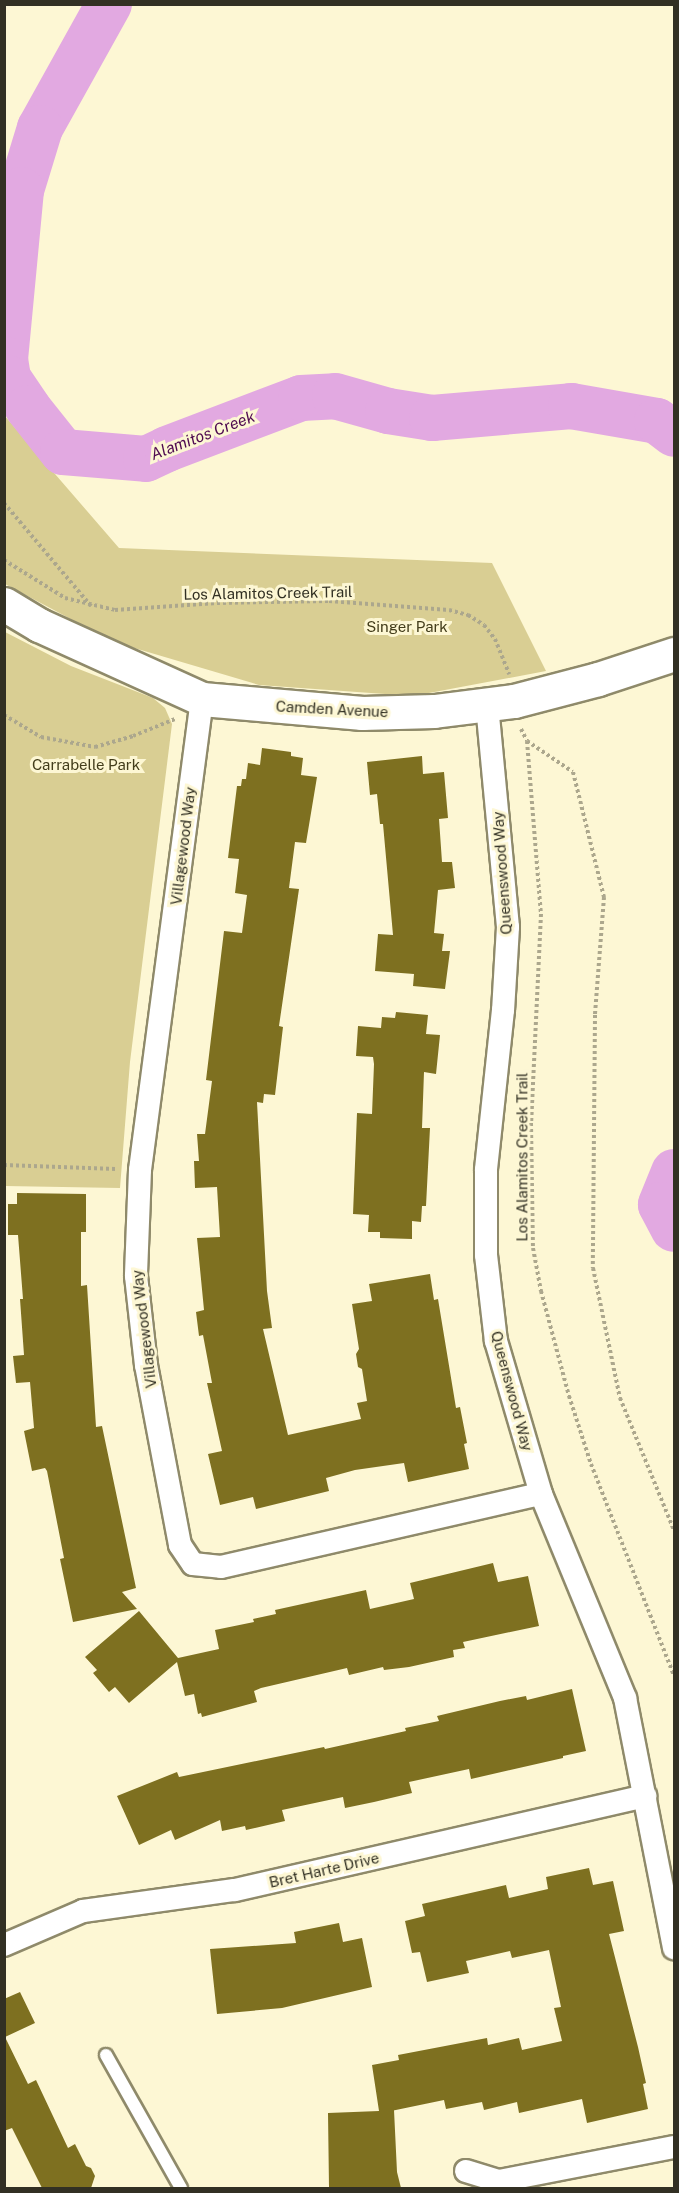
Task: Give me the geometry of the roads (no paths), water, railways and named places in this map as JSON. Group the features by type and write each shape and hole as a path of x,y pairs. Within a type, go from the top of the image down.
{"street":[{"name":"Camden Avenue","path":"4,604 39,625 202,699 362,713 434,711 514,701 598,679 675,654"},
{"name":"Villagewood Way","path":"202,699 140,1170 136,1276 146,1365 180,1545 193,1564 221,1567 540,1494"},
{"name":"Queenswood Way","path":"487,705 508,927 503,1010 486,1170 486,1255 496,1341 540,1494 624,1698 675,1948"},
{"name":"Bret Harte Drive","path":"4,1945 83,1911 235,1890 645,1796"},
{"path":"466,2171 499,2181 675,2147"}],"lane":[{"path":"106,2055 181,2188"}],"waterway":[{"name":"Alamitos Creek","path":"109,4 40,128 21,190 5,359 8,378 28,408 63,452 146,459 301,398 335,396 388,411 432,418 571,406 657,421 674,434"},
{"name":"Alamitos Creek","path":"674,1172 661,1205 674,1229"}],"park label":[{"name":"Singer Park","path":"407,627"},
{"name":"Carrabelle Park","path":"86,765"}]}
